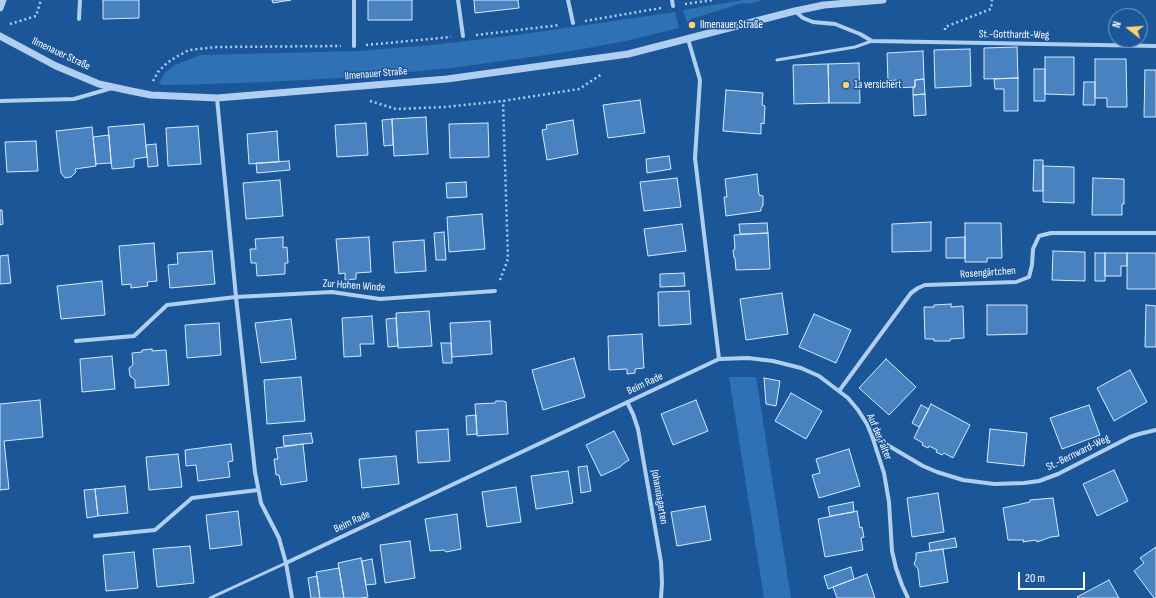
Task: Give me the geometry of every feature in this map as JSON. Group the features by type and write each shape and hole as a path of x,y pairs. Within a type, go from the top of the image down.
{"street":[{"path":"0,8 3,0"},
{"path":"79,19 80,0"},
{"path":"354,0 354,46"},
{"path":"458,0 463,36"},
{"path":"568,0 573,23"},
{"path":"672,0 672,6"},
{"name":"Ilmenauer Straße","path":"0,36 56,66 99,84 151,95 217,98 446,79 628,54 795,11 843,2 883,0"},
{"path":"795,11 803,18 813,22 835,24 860,34 872,42"},
{"path":"688,39 700,80 695,158 719,359"},
{"name":"St.-Gotthardt-Weg","path":"872,42 1156,46"},
{"name":"Ilmenauer Straße","path":"0,101 74,99 114,88"},
{"path":"217,98 236,297 255,472 262,503 279,538 286,563 292,598"},
{"name":"Rosengärtchen","path":"839,391 911,293 918,288 925,285 1016,282 1028,277 1032,265 1032,249 1039,236 1045,234 1156,233"},
{"name":"Zur Hohen Winde","path":"76,341 134,336 167,305 236,297 332,292 380,299 495,291"},
{"name":"Auf der Falter","path":"719,359 754,358 788,364 801,368 819,376 848,398 858,410 867,424 872,436 884,473 889,502 892,551 896,568 908,598"},
{"name":"Beim Rade","path":"286,563 719,359"},
{"name":"Johannisgarten","path":"628,402 638,429 661,562 661,598"},
{"name":"St.-Bernward-Weg","path":"872,436 923,466 937,472 963,480 994,484 1024,483 1058,474 1130,437 1156,430"},
{"path":"95,536 155,530 192,498 258,490"}],"lane":[{"name":"St.-Gotthardt-Weg","path":"777,60 855,47 872,42"},
{"path":"210,598 286,563"}],"path":[{"path":"7,25 36,16 40,0"},
{"path":"151,95 154,79 158,72 176,57 189,50 217,47 354,46 463,36 573,23 713,0"},
{"path":"945,42 945,27 991,9 992,0"},
{"path":"367,100 396,109 445,107 503,101 579,89 604,73"},
{"path":"495,291 508,259 503,101"}],"shaded area":[{"path":"743,0 761,1 747,4 743,3 691,19 687,23 683,10"},
{"path":"675,12 679,28 626,41 560,53 452,68 358,77 267,82 175,85 162,85 159,83 164,74 174,65 201,55 358,51 432,45 517,35"},
{"path":"729,377 756,377 791,598 764,598"}],"building":[{"path":"103,0 139,0 139,18 103,19"},
{"path":"272,0 291,0 273,3"},
{"path":"368,0 412,0 412,20 368,20"},
{"path":"474,0 518,0 519,8 475,13"},
{"path":"1017,47 1018,78 984,79 984,48"},
{"path":"970,49 971,86 935,88 934,50"},
{"path":"923,51 924,79 915,80 915,87 896,88 896,80 888,81 887,53"},
{"path":"1045,57 1074,57 1074,95 1045,94"},
{"path":"1095,59 1126,59 1127,107 1107,107 1107,98 1095,98"},
{"path":"859,63 860,103 829,103 828,64"},
{"path":"828,64 829,103 794,104 793,65"},
{"path":"1034,69 1045,69 1045,101 1034,101"},
{"path":"1145,70 1156,70 1156,117 1144,117"},
{"path":"1018,78 1018,111 1004,111 1004,89 995,89 994,79"},
{"path":"924,79 925,94 913,95 915,80"},
{"path":"1084,82 1095,82 1095,105 1083,105"},
{"path":"726,90 763,93 762,105 765,106 764,124 761,123 761,134 723,131"},
{"path":"925,94 926,115 914,116 913,95"},
{"path":"640,100 645,133 608,138 603,105"},
{"path":"426,117 428,154 394,156 392,119"},
{"path":"392,119 393,145 384,146 382,120"},
{"path":"573,120 578,154 547,160 542,130 547,129 546,125"},
{"path":"366,123 368,155 337,157 335,125"},
{"path":"488,123 489,157 450,158 449,124"},
{"path":"144,124 147,157 134,159 134,167 112,169 108,127"},
{"path":"198,126 201,164 168,166 166,128"},
{"path":"92,127 96,166 75,169 76,172 71,177 65,178 61,173 56,131"},
{"path":"277,131 279,162 249,164 247,134"},
{"path":"109,135 111,163 96,164 93,137"},
{"path":"36,141 38,171 7,172 5,142"},
{"path":"156,144 158,166 148,167 146,145"},
{"path":"669,156 671,169 647,173 646,159"},
{"path":"1034,160 1043,160 1043,191 1033,191"},
{"path":"289,161 290,170 257,173 256,163"},
{"path":"1043,166 1074,167 1074,203 1043,202"},
{"path":"757,174 759,195 763,196 763,206 761,211 726,216 724,197 727,197 725,179"},
{"path":"677,178 681,207 644,211 640,182"},
{"path":"1093,178 1124,179 1124,204 1122,204 1122,215 1092,215"},
{"path":"280,180 283,216 246,219 243,183"},
{"path":"466,182 467,197 447,198 446,183"},
{"path":"0,210 2,210 3,224 0,225"},
{"path":"482,214 485,249 449,252 447,217"},
{"path":"931,222 931,251 892,252 892,224"},
{"path":"767,223 768,233 740,234 739,224"},
{"path":"965,223 1001,223 1002,258 987,258 987,262 965,262"},
{"path":"682,224 686,251 648,256 644,229"},
{"path":"444,232 446,260 436,260 434,233"},
{"path":"768,233 770,269 736,270 733,250 735,249 734,235"},
{"path":"283,237 283,248 287,247 288,263 285,263 285,274 257,276 256,263 251,263 250,249 256,249 255,239"},
{"path":"369,237 371,272 356,273 356,279 345,280 345,273 339,274 336,239"},
{"path":"965,237 965,258 946,258 946,238"},
{"path":"424,240 426,271 395,273 393,242"},
{"path":"154,243 157,281 147,282 148,286 131,288 131,284 122,285 119,246"},
{"path":"212,251 215,284 170,288 168,265 178,264 177,253"},
{"path":"1053,251 1085,252 1085,281 1052,280"},
{"path":"1095,253 1105,253 1105,281 1095,281"},
{"path":"1105,253 1127,253 1127,266 1121,266 1121,276 1105,276"},
{"path":"1127,253 1156,253 1156,289 1127,289"},
{"path":"8,255 11,283 0,284 0,256"},
{"path":"684,273 685,286 660,287 660,274"},
{"path":"102,281 105,315 61,319 57,286"},
{"path":"689,291 691,324 659,326 658,292"},
{"path":"782,293 788,334 746,340 740,299"},
{"path":"951,304 951,307 963,306 964,338 950,339 950,341 934,341 934,339 925,339 924,307"},
{"path":"987,305 1027,305 1027,334 987,335"},
{"path":"1146,305 1156,306 1156,347 1145,347"},
{"path":"429,311 432,346 398,348 396,313"},
{"path":"814,314 851,330 836,363 799,347"},
{"path":"372,316 374,344 360,344 361,356 344,357 342,318"},
{"path":"396,318 398,346 388,347 386,319"},
{"path":"291,319 296,359 261,363 255,323"},
{"path":"490,321 492,354 452,357 450,323"},
{"path":"219,323 221,355 187,358 185,325"},
{"path":"642,334 644,368 635,369 635,373 627,374 627,369 609,370 608,336"},
{"path":"441,343 451,343 452,363 443,363"},
{"path":"152,349 152,351 166,350 169,385 135,388 135,380 130,376 129,368 133,365 132,353"},
{"path":"112,356 115,389 82,392 80,359"},
{"path":"574,358 585,397 543,410 532,370"},
{"path":"886,359 916,387 889,415 859,388"},
{"path":"1130,370 1147,402 1114,421 1097,388"},
{"path":"301,377 305,421 267,424 264,380"},
{"path":"764,378 780,381 776,406 766,404"},
{"path":"791,393 822,411 806,439 775,421"},
{"path":"40,400 43,437 4,441 9,489 0,490 0,404"},
{"path":"696,400 708,431 673,445 661,414"},
{"path":"496,401 506,402 508,434 477,436 475,404 495,403"},
{"path":"931,404 970,425 953,458 944,453 942,455 936,452 937,450 929,446 928,448 922,445 923,443 914,438"},
{"path":"921,405 929,409 919,427 912,423"},
{"path":"1089,405 1100,435 1062,449 1050,418"},
{"path":"476,415 477,434 467,435 466,416"},
{"path":"448,429 450,461 418,463 416,431"},
{"path":"990,429 1027,433 1024,466 987,462"},
{"path":"614,431 629,460 620,467 601,476 586,445"},
{"path":"311,433 313,443 284,446 283,436"},
{"path":"231,444 233,461 228,462 230,477 198,481 196,465 186,466 185,450"},
{"path":"303,444 307,481 281,485 279,475 276,475 274,459 278,459 276,448"},
{"path":"849,449 860,486 819,498 812,475 820,473 816,459"},
{"path":"178,454 182,487 149,490 146,457"},
{"path":"396,456 399,484 362,488 359,459"},
{"path":"587,466 591,491 581,493 578,467"},
{"path":"1114,470 1128,501 1097,516 1083,484"},
{"path":"568,471 573,503 536,509 531,476"},
{"path":"125,486 128,513 98,516 95,489"},
{"path":"516,487 521,522 487,527 482,492"},
{"path":"95,489 98,516 87,518 84,490"},
{"path":"938,493 944,532 912,537 907,498"},
{"path":"1053,498 1059,536 1037,542 1036,540 1023,542 1024,540 1008,540 1003,508 1030,502 1030,500"},
{"path":"853,502 854,512 830,516 828,507"},
{"path":"705,506 711,540 677,546 671,512"},
{"path":"238,511 242,545 210,549 206,515"},
{"path":"857,511 860,528 862,527 864,537 861,538 863,550 825,557 818,519"},
{"path":"457,514 461,549 446,552 444,550 430,551 425,519"},
{"path":"955,538 957,547 930,551 929,543"},
{"path":"410,541 415,578 385,583 380,545"},
{"path":"190,546 194,583 157,587 153,549"},
{"path":"1156,547 1156,598 1154,598 1134,571 1144,563 1140,558"},
{"path":"943,549 948,582 920,587 918,569 914,564 916,553"},
{"path":"134,552 138,588 106,591 103,555"},
{"path":"361,558 368,597 344,598 338,563"},
{"path":"372,559 376,584 366,585 362,561"},
{"path":"851,567 854,579 828,589 824,576"},
{"path":"339,568 344,598 320,598 316,572"},
{"path":"867,574 875,598 837,598 833,587"},
{"path":"317,576 320,598 311,598 308,578"},
{"path":"1109,580 1119,598 1077,597"}],"place":[{"name":"Ilmenauer Straße","path":"692,25"},
{"name":"1a versichert","path":"846,85"}]}
